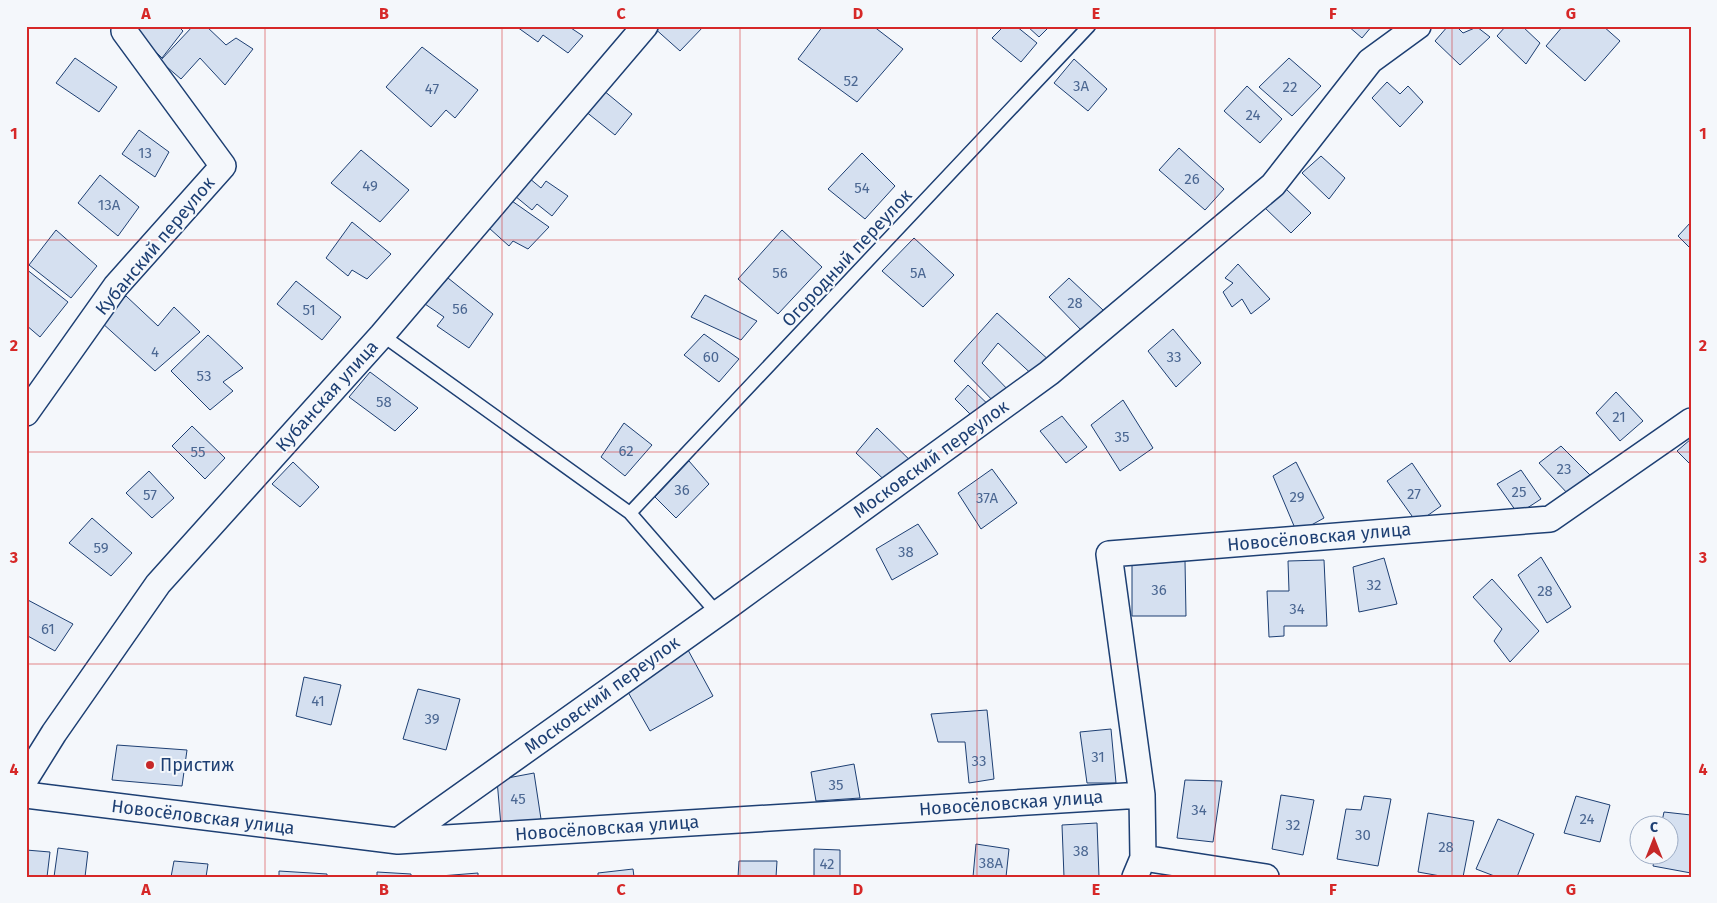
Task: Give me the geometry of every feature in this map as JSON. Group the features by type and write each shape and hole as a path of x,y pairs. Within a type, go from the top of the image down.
{"street":[{"name":"Кубанская улица","path":"26,778 54,733 158,584 382,335 645,26"},
{"name":"Московский переулок","path":"398,840 787,563 1064,361 1273,185 1370,61 1418,26"},
{"name":"Кубанский переулок","path":"26,413 116,286 223,166 124,31"},
{"name":"Новосёловская улица","path":"26,795 398,840 1142,794 1109,554 1550,519 1691,421"},
{"path":"1142,794 1139,868 1266,877"}],"lane":[{"name":"Огородный переулок","path":"630,513 1089,26"},
{"path":"382,335 630,513 717,612"}],"building":[{"path":"130,26 178,26 183,31 162,58"},
{"path":"193,26 206,26 226,45 236,38 253,49 225,85 200,58 181,79 160,61"},
{"path":"568,26 583,36 568,53 543,35 538,42 517,27"},
{"path":"652,26 704,26 680,51"},
{"path":"823,26 873,26 903,49 857,102 798,59"},
{"path":"1004,26 1016,26 1037,43 1021,62 992,38"},
{"path":"1027,26 1050,26 1039,37"},
{"path":"1348,26 1372,26 1362,38"},
{"path":"1448,26 1456,26 1463,33 1477,27 1490,37 1460,65 1435,41"},
{"path":"1506,26 1522,26 1540,43 1526,64 1497,36"},
{"path":"1563,26 1603,26 1620,41 1585,81 1546,46"},
{"path":"422,47 478,90 455,118 446,110 431,127 386,87"},
{"path":"75,58 117,87 99,112 56,83"},
{"path":"1289,58 1321,86 1292,116 1259,87"},
{"path":"1074,59 1107,89 1088,111 1054,83"},
{"path":"1387,82 1400,94 1408,86 1423,102 1400,127 1372,98"},
{"path":"1247,86 1282,119 1260,143 1224,111"},
{"path":"603,90 632,114 615,135 585,111"},
{"path":"139,130 169,152 155,177 122,154"},
{"path":"1179,148 1224,189 1205,210 1159,170"},
{"path":"361,150 409,190 380,222 331,183"},
{"path":"862,153 895,186 865,219 828,189"},
{"path":"1321,156 1345,178 1329,199 1302,173"},
{"path":"100,175 139,207 118,236 78,203"},
{"path":"529,178 541,188 546,181 568,196 552,216 537,204 532,210 515,196"},
{"path":"1285,188 1311,213 1291,233 1264,207"},
{"path":"512,201 549,227 528,249 513,241 509,246 489,228"},
{"path":"352,222 391,254 367,279 352,270 348,276 326,258"},
{"path":"1691,222 1691,249 1678,236"},
{"path":"56,230 97,266 71,298 29,265"},
{"path":"782,230 822,267 778,314 738,279"},
{"path":"914,238 954,275 923,307 882,271"},
{"path":"1238,264 1270,299 1251,314 1242,299 1232,307 1223,292 1233,283 1225,278"},
{"path":"26,269 68,302 40,337 26,325"},
{"path":"448,278 493,314 469,348 437,326 444,317 425,304"},
{"path":"1069,278 1103,310 1083,332 1049,297"},
{"path":"296,281 341,317 322,340 277,304"},
{"path":"705,295 757,321 741,340 691,317"},
{"path":"126,296 158,326 174,307 200,332 155,371 101,322"},
{"path":"997,313 1051,362 1037,379 998,343 982,363 1015,397 1004,412 954,361"},
{"path":"1173,329 1201,363 1176,387 1148,351"},
{"path":"704,334 739,359 719,382 684,355"},
{"path":"208,335 243,368 223,382 233,391 210,410 171,371"},
{"path":"370,372 418,408 395,431 349,397"},
{"path":"968,385 997,413 984,428 955,399"},
{"path":"1616,392 1643,421 1620,441 1596,413"},
{"path":"1123,400 1153,448 1120,471 1091,425"},
{"path":"1062,416 1087,447 1066,463 1040,431"},
{"path":"624,423 652,445 625,476 601,457"},
{"path":"192,426 225,458 205,479 172,446"},
{"path":"877,428 919,469 895,490 856,453"},
{"path":"1691,439 1691,465 1677,451"},
{"path":"1561,446 1590,475 1569,495 1539,463"},
{"path":"689,461 709,484 676,518 655,497"},
{"path":"293,462 319,487 300,507 272,484"},
{"path":"1296,462 1324,518 1297,533 1273,476"},
{"path":"1412,463 1441,506 1417,523 1387,481"},
{"path":"992,469 1017,503 981,529 958,493"},
{"path":"1521,470 1541,499 1518,514 1497,484"},
{"path":"149,471 174,498 152,518 126,493"},
{"path":"92,518 132,553 111,576 69,543"},
{"path":"918,524 938,554 892,580 876,549"},
{"path":"1541,557 1571,607 1547,623 1518,575"},
{"path":"1384,558 1397,604 1359,612 1353,567"},
{"path":"1324,560 1327,626 1284,626 1284,636 1269,637 1267,591 1289,591 1288,561"},
{"path":"1185,561 1186,616 1132,616 1132,565"},
{"path":"1492,579 1539,631 1510,662 1494,641 1502,629 1473,597"},
{"path":"26,599 73,624 55,651 26,635"},
{"path":"688,650 713,696 650,731 624,685"},
{"path":"304,677 341,685 331,725 296,716"},
{"path":"418,689 460,699 446,750 403,739"},
{"path":"987,710 994,779 969,783 965,742 938,742 931,714"},
{"path":"1111,729 1116,783 1087,783 1080,732"},
{"name":"Пристиж","path":"117,745 187,750 182,786 112,780"},
{"path":"854,764 860,798 816,801 811,772"},
{"path":"534,773 541,819 501,826 497,780"},
{"path":"1185,780 1222,781 1213,842 1177,838"},
{"path":"1281,795 1314,800 1303,855 1272,849"},
{"path":"1364,796 1391,799 1378,866 1337,859 1346,809 1361,810"},
{"path":"1576,796 1610,805 1600,842 1564,833"},
{"path":"1664,812 1691,815 1691,873 1653,866 1680,866 1680,816 1663,816"},
{"path":"1428,813 1474,821 1463,877 1446,877 1418,872"},
{"path":"1498,819 1534,834 1517,877 1497,877 1476,869"},
{"path":"1097,823 1099,877 1064,877 1062,825"},
{"path":"976,844 1009,849 1006,877 973,877"},
{"path":"58,848 88,852 85,877 54,877"},
{"path":"814,849 840,850 840,877 814,877"},
{"path":"26,850 50,852 47,877 26,877"},
{"path":"174,861 208,864 206,877 171,877"},
{"path":"739,861 777,861 776,877 738,877"},
{"path":"633,869 634,877 598,877 598,873"},
{"path":"279,871 327,874 327,877 279,877"},
{"path":"377,872 411,874 411,877 377,877"},
{"path":"478,873 478,877 440,877 440,876"}],"place":[{"name":"Пристиж","path":"150,765"}]}
